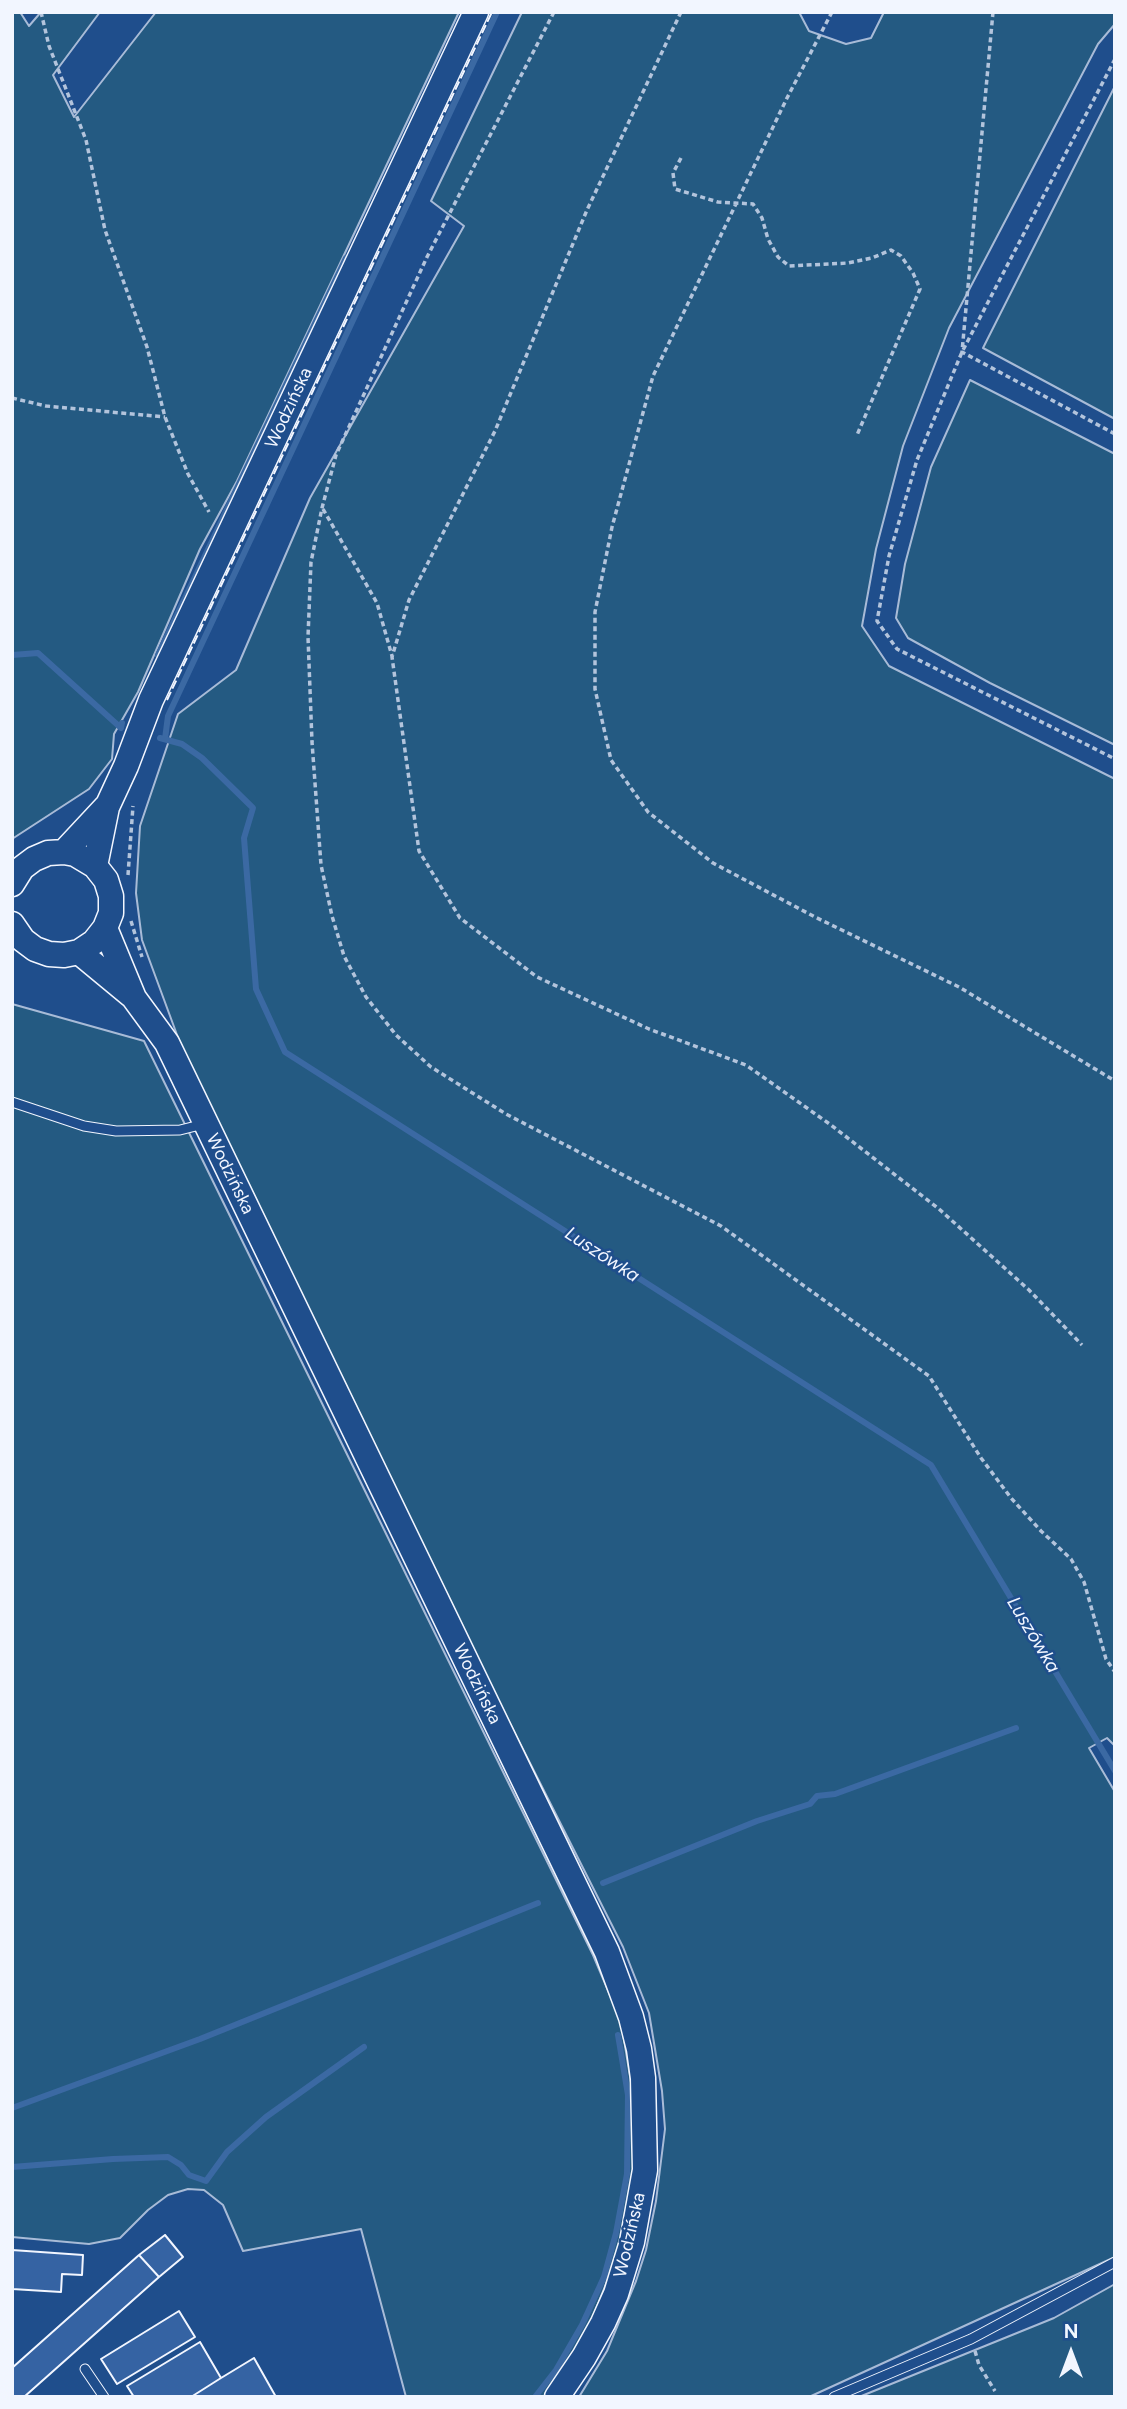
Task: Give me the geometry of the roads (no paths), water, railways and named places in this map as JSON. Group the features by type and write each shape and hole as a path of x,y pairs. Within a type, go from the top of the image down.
{"street":[{"name":"Wodzińska","path":"96,866 107,807 151,700 476,12"},
{"name":"Wodzińska","path":"64,852 107,807"},
{"path":"12,884 22,868 34,859 48,853 64,852 86,859 96,866 106,880 111,895 111,913 105,928 94,942 79,952 49,954 35,949 23,940 13,926"},
{"name":"Wodzińska","path":"105,928 134,998 167,1043 607,1952 631,2017 643,2078 645,2170 632,2242 616,2294 603,2323 557,2397"},
{"name":"Wodzińska","path":"79,952 134,998"}],"lane":[{"path":"12,1102 84,1126 116,1131 180,1129 205,1123"},
{"path":"834,2397 971,2339 1115,2262"},
{"path":"85,2369 104,2397"}],"waterway":[{"path":"165,739 168,716 497,12"},
{"path":"158,655 346,258"},
{"name":"Luszówka","path":"12,655 38,653 121,728 122,723"},
{"name":"Luszówka","path":"160,738 182,744 202,758 253,808 244,838 256,989 285,1052 931,1465 1115,1771"},
{"path":"603,1883 757,1821 810,1804 817,1796 835,1794 1016,1728"},
{"path":"12,2108 200,2039 538,1903"},
{"path":"535,2397 556,2370 582,2325 604,2277 616,2233 627,2174 628,2095 618,2035"},
{"path":"12,2167 168,2157 181,2165 189,2175 206,2181 227,2152 266,2117 364,2047"}]}
